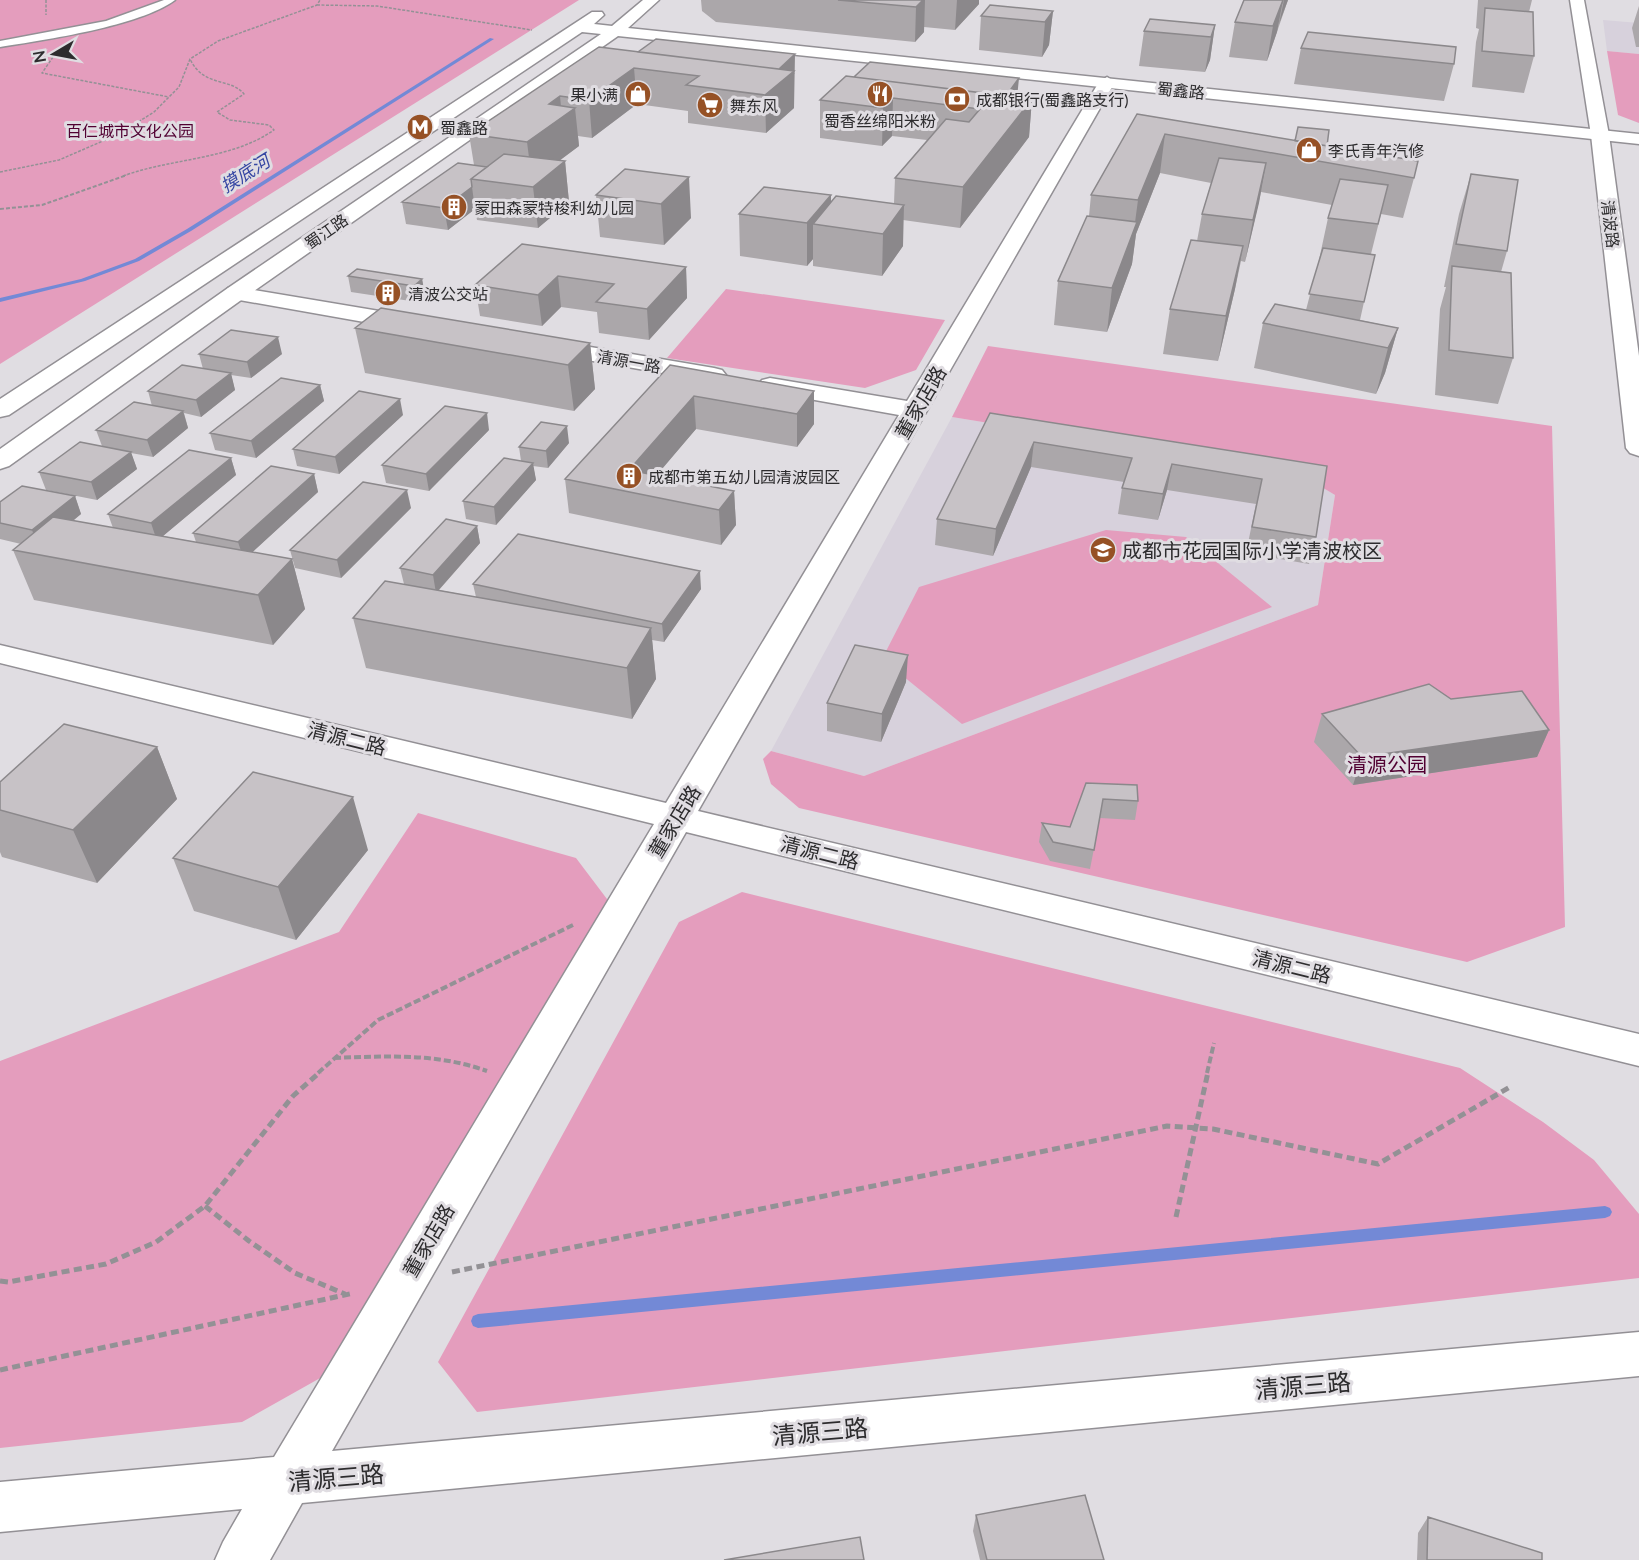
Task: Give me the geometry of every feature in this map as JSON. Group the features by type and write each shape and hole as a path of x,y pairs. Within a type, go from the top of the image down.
{"street":[{"name":"蜀江路","path":"0,461 237,293 615,31 652,0"},
{"name":"清波路","path":"1578,0 1600,135 1639,448"},
{"name":"蜀江路","path":"0,410 609,7"},
{"name":"蜀鑫路","path":"576,29 615,31 1639,139"},
{"name":"董家店路","path":"241,1560 1107,82"},
{"path":"237,293 435,327"},
{"name":"清源一路","path":"529,343 915,410"},
{"name":"清源二路","path":"0,654 1639,1050"},
{"name":"清源三路","path":"0,1508 1639,1354"}],"lane":[{"path":"0,44 68,33 117,21 171,0"}],"path":[{"path":"317,5 320,0"},
{"path":"0,172 59,160 119,134 154,112 179,87 190,59 218,41 317,5 377,6 514,29 576,29"},
{"path":"61,53 52,57 42,73 69,80 138,88 169,97"},
{"path":"0,209 60,202 91,191 112,179 158,165 227,151 263,140 274,130 269,125 230,120 217,112 244,94 240,89 201,76 192,67 190,59"},
{"path":"0,1281 8,1282 59,1274 106,1264 156,1242 205,1206 293,1096 378,1020 576,923"},
{"path":"1176,1217 1214,1043"},
{"path":"333,1058 383,1056 472,1065 519,1085"},
{"path":"0,1370 403,1282 1167,1126 1194,1127 1378,1164 1510,1087"},
{"path":"205,1206 249,1241 295,1273 346,1294"}],"shaded area":[{"path":"1603,20 1639,23 1639,54 1607,51"},
{"name":"成都市花园国际小学清波校区","path":"952,417 1298,473 1335,495 1318,605 864,776 771,751"}],"green space":[{"name":"百仁城市文化公园","path":"0,0 579,0 0,364"},
{"path":"1607,51 1639,54 1639,123 1618,115"},
{"path":"726,289 945,320 916,370 865,388 667,358"},
{"name":"清源公园","path":"988,346 1552,426 1565,927 1467,962 799,808 771,784 763,759 771,751 864,776 1318,605 1335,495 1298,473 952,417"},
{"path":"1106,530 1186,537 1272,607 962,724 882,659 919,587"},
{"path":"418,813 576,858 610,903 322,1377 242,1422 0,1448 0,1061 339,932"},
{"path":"742,892 1460,1068 1543,1122 1594,1160 1639,1214 1639,1278 477,1412 438,1362 679,922"}],"building":[{"path":"838,0 923,0 916,7"},
{"path":"1244,0 1283,0 1273,26 1235,22"},
{"path":"990,5 1053,11 1045,22 981,16"},
{"path":"1485,8 1533,12 1534,56 1482,51"},
{"path":"1150,19 1215,25 1211,37 1144,31"},
{"path":"1308,32 1456,47 1454,64 1301,48"},
{"path":"656,39 795,54 779,69 638,52"},
{"path":"599,47 794,71 765,95 686,85 699,76 634,68 589,100 560,96 549,104 575,108 527,142 469,134"},
{"path":"870,62 1019,78 1006,96 854,77"},
{"path":"846,76 1032,99 963,187 895,178 946,119 969,122 980,109 893,98 883,108 820,100"},
{"path":"1137,114 1418,161 1414,178 1165,134 1138,200 1091,195"},
{"path":"1298,127 1329,130 1327,146 1295,141"},
{"path":"504,154 565,161 533,187 471,179"},
{"path":"1219,158 1266,163 1253,220 1202,214"},
{"path":"458,163 487,167 471,179 472,187 444,208 402,202"},
{"path":"625,169 689,177 661,204 596,195"},
{"path":"1471,174 1518,180 1507,251 1456,244"},
{"path":"1340,179 1388,185 1378,224 1328,218"},
{"path":"764,187 831,195 807,223 739,214"},
{"path":"836,196 904,205 883,234 813,224"},
{"path":"1087,216 1137,222 1112,288 1058,281"},
{"path":"1191,240 1243,246 1226,316 1170,309"},
{"path":"522,244 686,267 647,309 596,302 614,284 558,276 538,295 475,285"},
{"path":"1323,248 1375,255 1364,302 1309,294"},
{"path":"1452,266 1511,273 1513,358 1449,350"},
{"path":"357,269 422,279 414,286 348,276"},
{"path":"1275,304 1398,328 1388,348 1263,323"},
{"path":"381,308 590,343 568,365 355,328"},
{"path":"231,330 278,337 247,362 199,354"},
{"path":"182,365 231,373 196,400 148,391"},
{"path":"670,365 814,391 797,414 694,396 629,470 734,491 719,510 565,479"},
{"path":"281,378 320,385 251,441 210,433"},
{"path":"359,391 400,399 335,457 293,449"},
{"path":"134,402 183,411 147,440 96,430"},
{"path":"445,406 487,413 426,474 382,465"},
{"path":"990,413 1327,466 1316,537 1252,527 1262,479 1172,464 1163,494 1122,488 1132,458 1034,442 996,529 937,519"},
{"path":"541,422 567,426 546,451 519,447"},
{"path":"80,442 131,452 91,482 39,472"},
{"path":"189,450 231,458 151,523 108,514"},
{"path":"504,458 533,463 494,507 463,501"},
{"path":"271,466 314,474 238,542 193,533"},
{"path":"363,482 407,490 337,560 290,550"},
{"path":"22,486 75,496 32,530 0,523 0,502"},
{"path":"53,517 292,559 258,595 13,550"},
{"path":"446,519 477,526 433,575 400,568"},
{"path":"518,534 700,571 662,624 473,584"},
{"path":"385,581 651,628 627,668 353,618"},
{"path":"855,645 908,655 882,714 827,703"},
{"path":"1429,684 1451,699 1522,691 1549,730 1362,757 1322,714"},
{"path":"64,724 157,747 73,830 0,810 0,782"},
{"path":"253,772 353,797 278,887 173,858"},
{"path":"1086,783 1137,785 1138,801 1103,799 1094,850 1053,842 1042,823 1070,827"},
{"path":"1085,1495 1104,1560 987,1560 976,1515"},
{"path":"1428,1517 1542,1553 1542,1560 1427,1560"},
{"path":"860,1537 864,1560 724,1560"}],"waterway":[{"name":"摸底河","path":"0,300 83,280 137,260 189,230 492,39"},
{"path":"478,1321 1605,1212"}],"place":[{"name":"果小满","path":"638,94"},
{"name":"蜀香丝绵阳米粉","path":"880,94"},
{"name":"成都银行(蜀鑫路支行)","path":"957,99"},
{"name":"舞东风","path":"710,105"},
{"name":"蜀鑫路","path":"420,127"},
{"name":"李氏青年汽修","path":"1309,150"},
{"name":"蒙田森蒙特梭利幼儿园","path":"454,207"},
{"name":"清波公交站","path":"388,293"},
{"name":"成都市第五幼儿园清波园区","path":"629,476"},
{"name":"成都市花园国际小学清波校区","path":"1103,550"}]}
